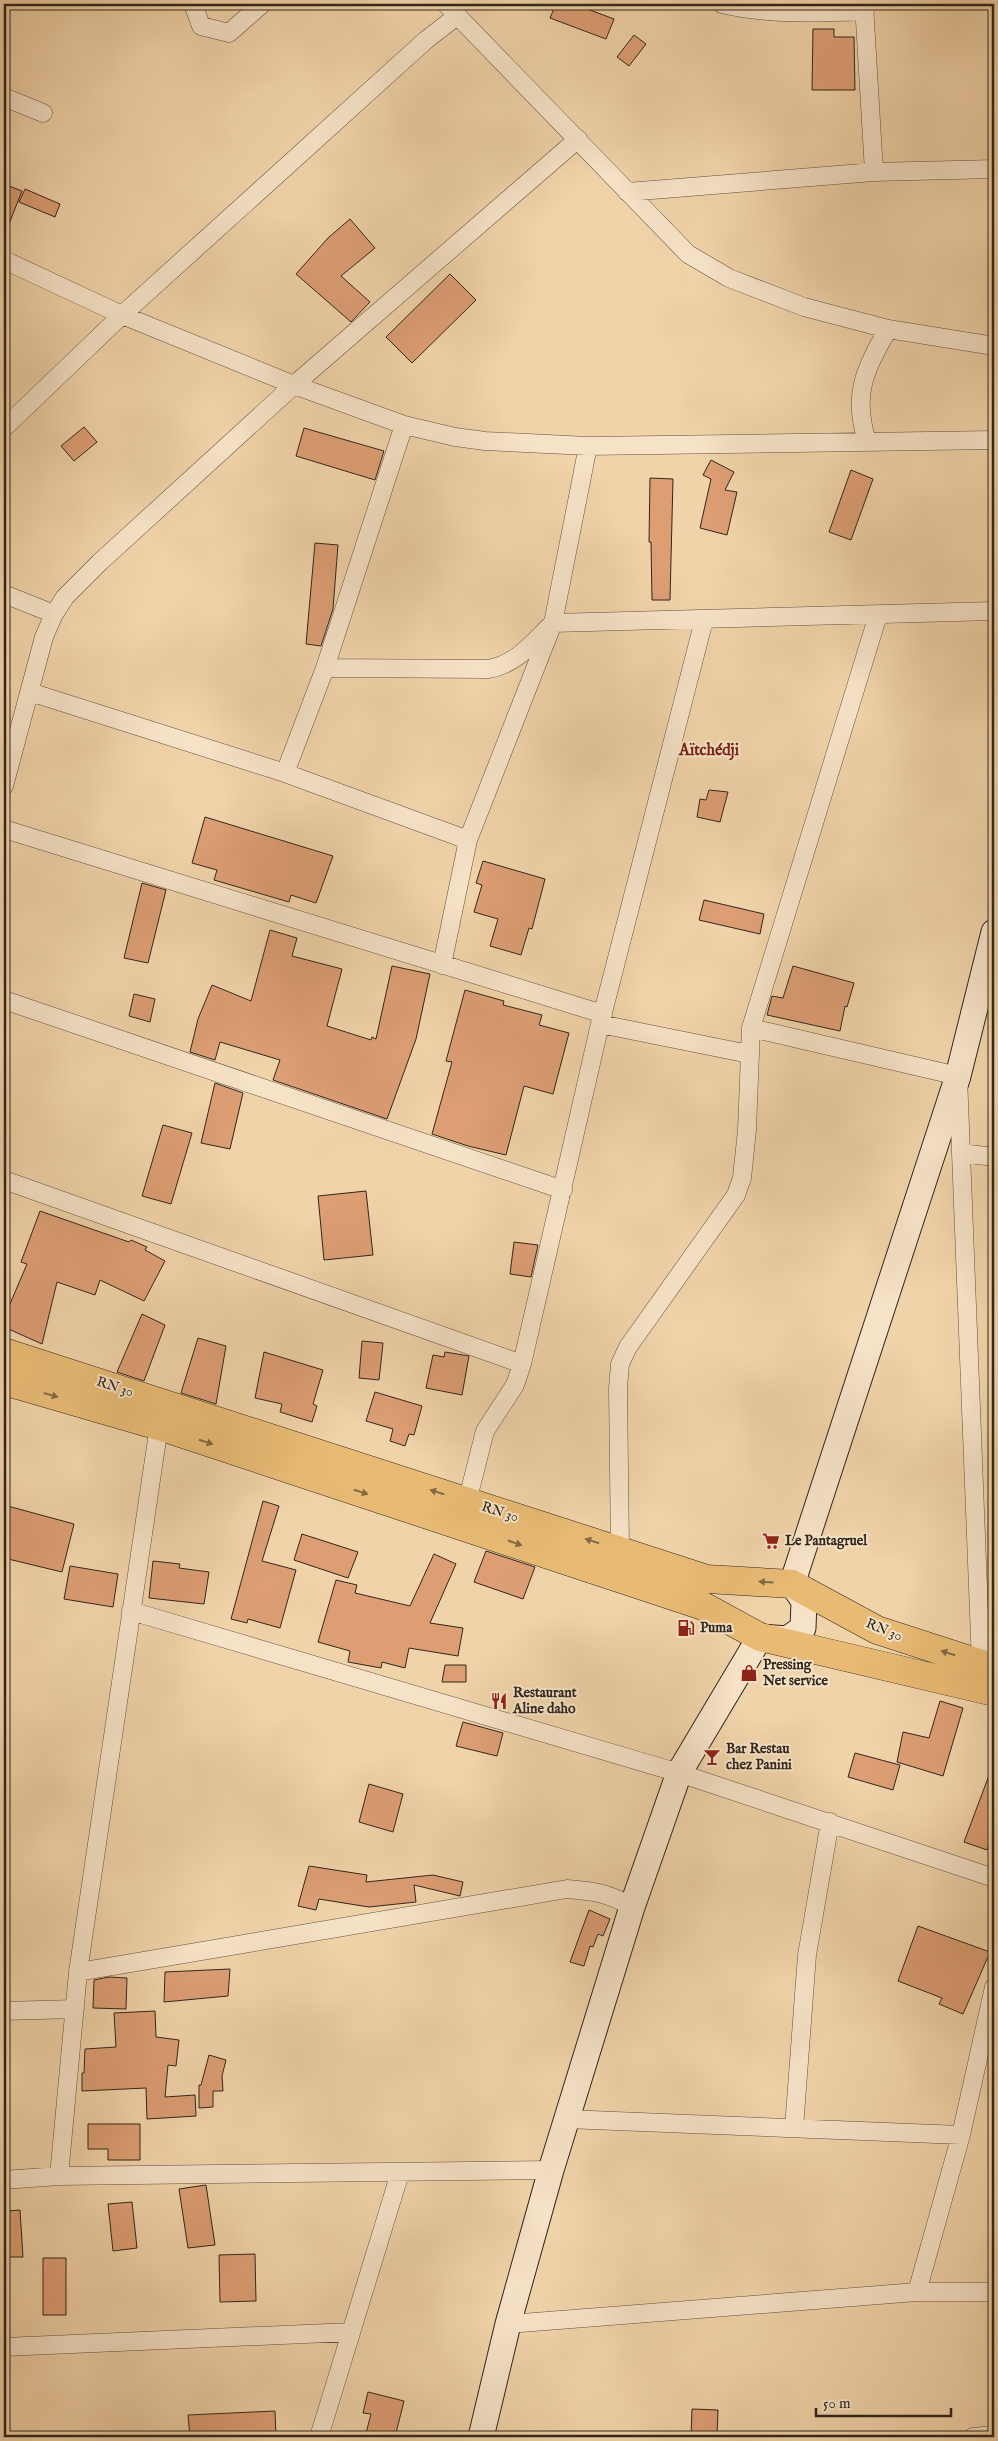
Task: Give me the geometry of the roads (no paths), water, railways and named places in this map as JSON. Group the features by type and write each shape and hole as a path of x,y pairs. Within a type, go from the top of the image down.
{"main road":[{"name":"RN 30","path":"4,1352 708,1579 792,1584 877,1630 988,1666"},
{"name":"RN 30","path":"4,1381 159,1426 703,1606 760,1637 994,1692"}],"street":[{"path":"192,4 202,26 229,33 262,4"},
{"path":"722,4 758,11 799,13 864,8 874,172"},
{"path":"5,425 122,315 426,40 452,10 688,254 729,278 804,307 888,329 994,346"},
{"path":"4,97 43,113"},
{"path":"4,786 44,637 54,614 65,597 100,562 294,385 578,139"},
{"path":"627,192 874,172 994,169"},
{"path":"4,260 122,315 294,385 404,425 455,438 588,446 994,440"},
{"path":"867,441 860,405 861,385 868,364 888,329"},
{"path":"284,773 325,668 404,425"},
{"path":"442,966 468,840 553,623 588,446"},
{"path":"4,594 54,614"},
{"path":"325,668 501,667 513,661 553,623 994,611"},
{"path":"620,1550 618,1388 620,1364 628,1347 736,1195 742,1178 747,1130 751,1028 878,615"},
{"path":"467,1502 485,1431 515,1385 522,1364 601,1019 704,620"},
{"path":"30,692 284,773 468,840"},
{"path":"4,829 442,966 601,1019 749,1054"},
{"path":"481,2437 508,2324 566,2119 632,1907 679,1773 760,1637 787,1639 802,1628 804,1601 792,1584 958,1076 994,932"},
{"path":"4,1000 563,1190"},
{"path":"751,1028 958,1076"},
{"path":"958,1076 988,1666"},
{"path":"961,1153 994,1157"},
{"path":"4,1180 522,1364"},
{"path":"59,2176 78,1972 159,1426"},
{"path":"131,1611 679,1773 994,1878"},
{"path":"794,2128 807,1955 830,1822"},
{"path":"78,1972 567,1889 593,1891 614,1896 632,1907"},
{"path":"917,2292 961,2135 994,1987"},
{"path":"4,2011 75,2009"},
{"path":"566,2119 961,2135"},
{"path":"4,2180 59,2176 551,2170"},
{"path":"319,2437 400,2173"},
{"path":"508,2324 917,2292 994,2292"},
{"path":"4,2347 351,2332"},
{"path":"973,2437 994,2435"}],"place":[{"name":"Le Pantagruel","path":"771,1541"},
{"name":"Puma","path":"686,1628"},
{"name":"Pressing Net service","path":"749,1673"},
{"name":"Restaurant Aline daho","path":"499,1701"},
{"name":"Bar Restau chez Panini","path":"712,1757"}],"district":[{"name":"Aïtchédji","path":"709,751"}]}
